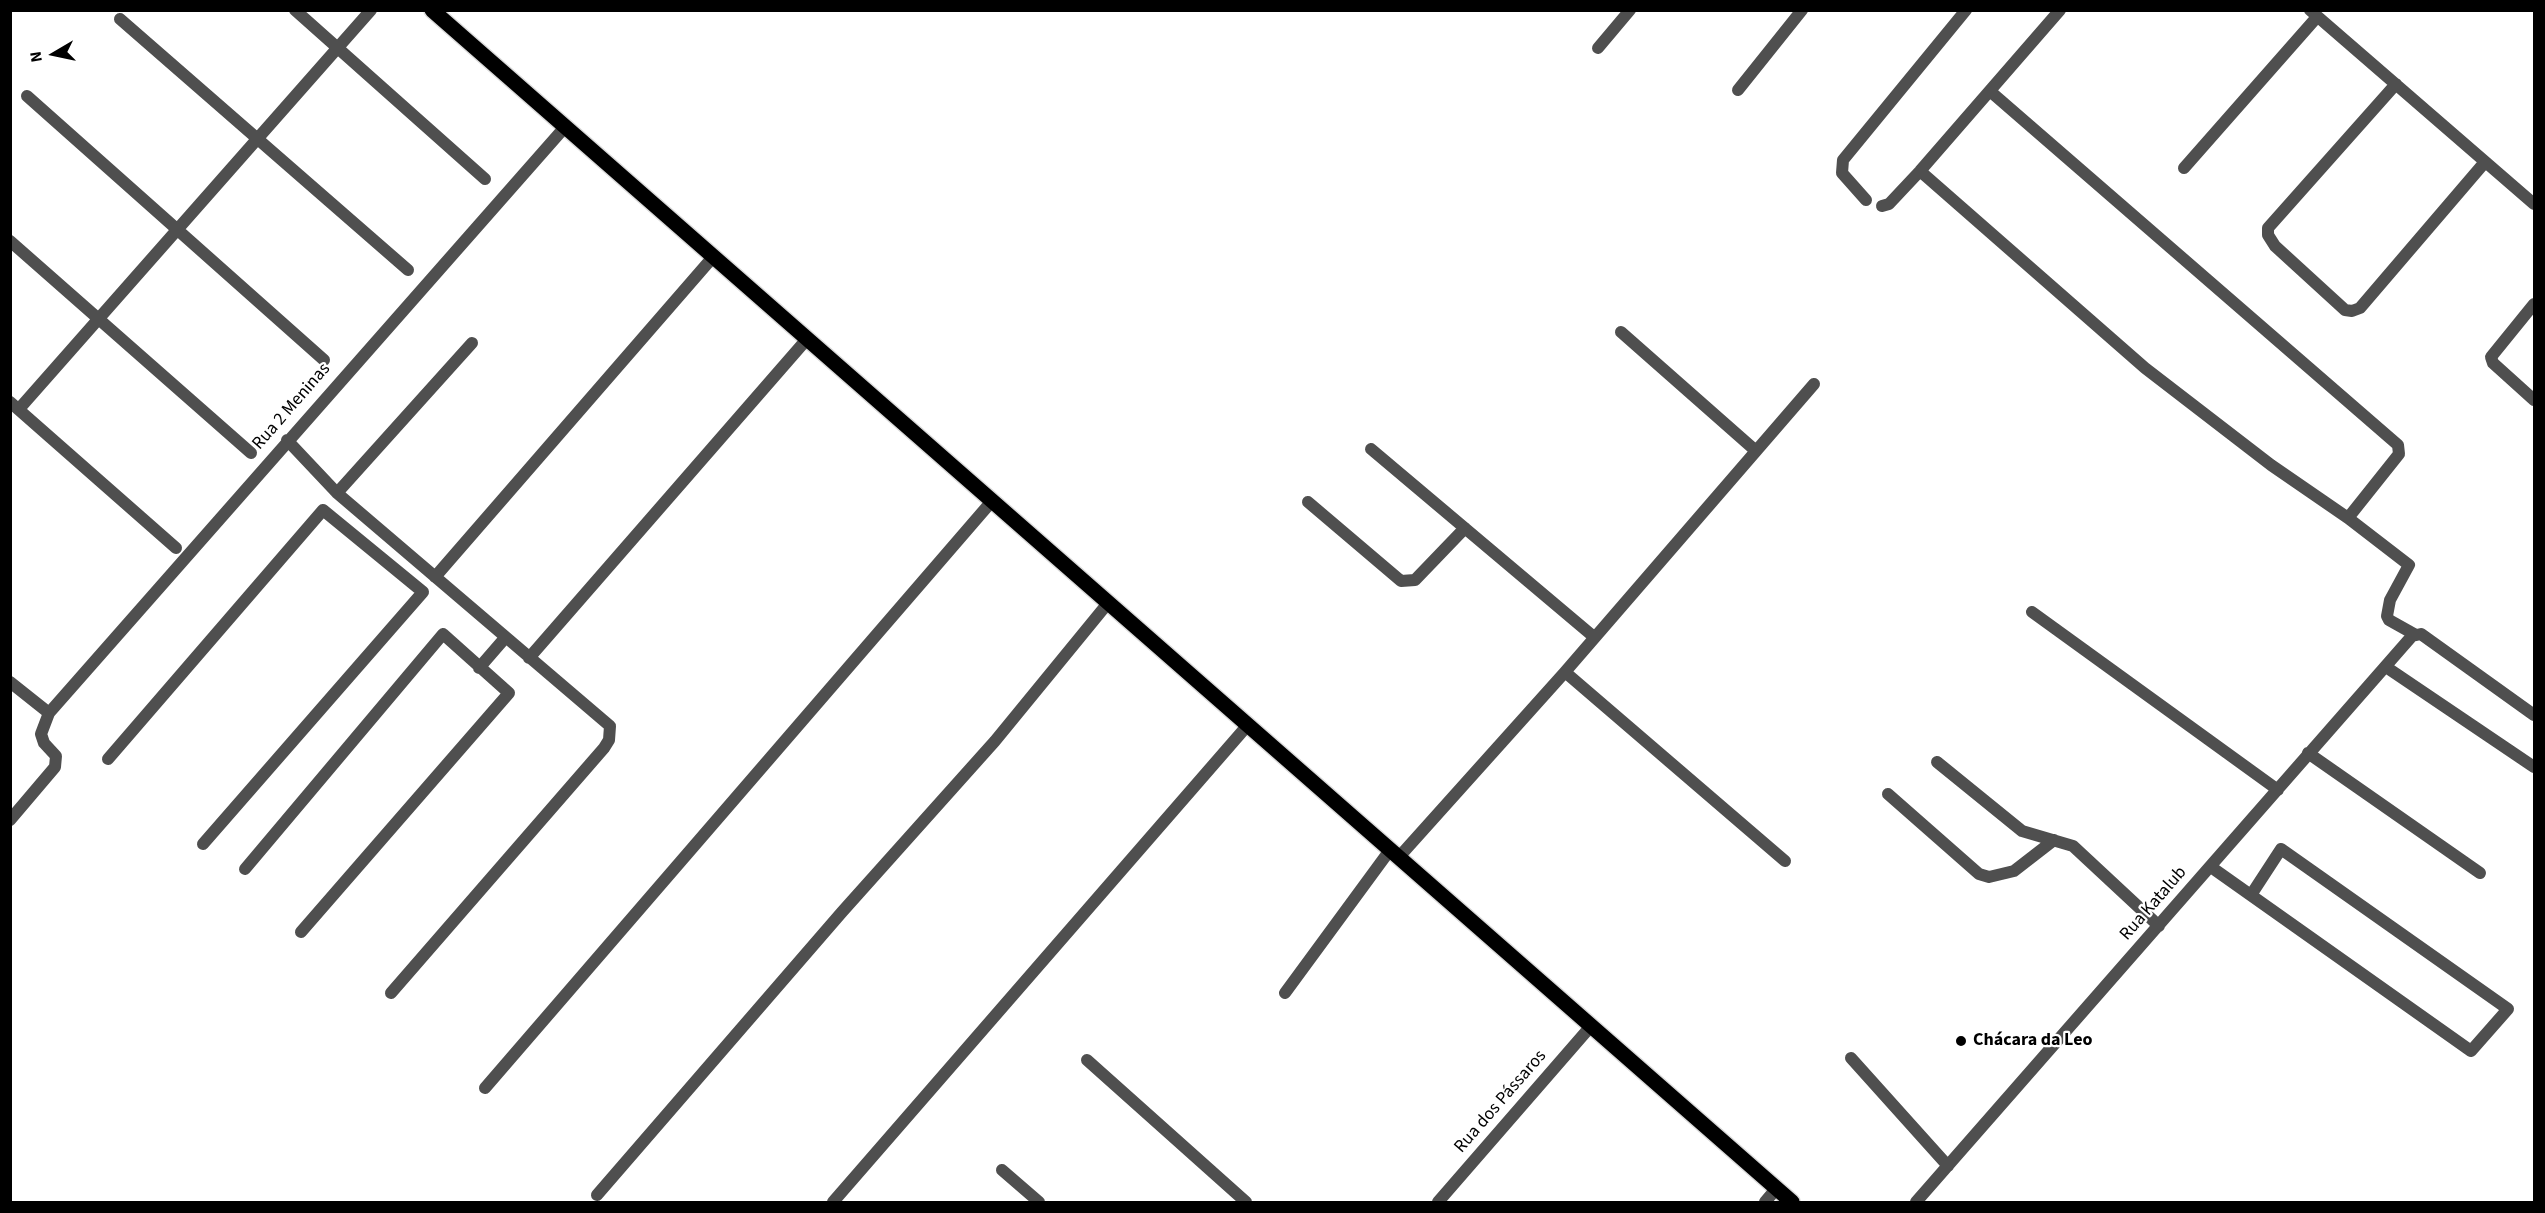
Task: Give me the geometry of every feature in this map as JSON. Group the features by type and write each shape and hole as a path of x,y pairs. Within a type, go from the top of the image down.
{"main road":[{"path":"432,10 1792,1203"}],"street":[{"path":"295,10 485,179"},
{"path":"176,548 15,405 99,321 371,10"},
{"path":"1598,48 1630,10"},
{"path":"1738,90 1802,10"},
{"path":"1866,200 1842,173 1843,160 1966,10"},
{"path":"1882,206 1889,204 1920,171 2060,10"},
{"path":"2184,168 2314,14 2535,204"},
{"path":"120,19 408,270"},
{"path":"2396,84 2268,228 2268,235 2275,246 2345,310 2352,311 2360,308 2485,162"},
{"path":"1991,92 2398,445 2399,454 2348,518"},
{"path":"27,96 324,360"},
{"name":"Rua 2 Meninas","path":"49,714 287,440 565,127"},
{"path":"1920,171 2145,368 2271,465 2348,518 2409,566 2390,600 2387,616 2389,620 2418,634 2535,715"},
{"path":"10,241 251,453"},
{"path":"435,577 713,257"},
{"path":"2535,304 2491,357 2493,363 2535,400"},
{"path":"1621,332 1756,451"},
{"path":"529,658 807,339"},
{"path":"332,518 342,497 472,343"},
{"path":"1285,993 1395,854 1565,672 1814,384"},
{"path":"287,440 342,497 606,722 611,733 609,740 391,993"},
{"path":"1371,449 1593,637"},
{"path":"485,1088 992,501"},
{"path":"1308,502 1401,582 1415,580 1465,528"},
{"path":"108,759 323,510 423,592 204,843"},
{"path":"597,1195 842,912 994,741 1108,603"},
{"path":"2032,612 2278,790"},
{"path":"245,868 444,634 509,693 301,932"},
{"name":"Rua Katalub","path":"1916,1203 2308,753 2386,667 2408,639 2418,634"},
{"path":"479,668 505,638"},
{"path":"2386,667 2535,767"},
{"path":"1565,672 1785,861"},
{"path":"10,682 49,714 41,734 56,756 55,767 10,820"},
{"path":"833,1203 1247,726"},
{"path":"2308,753 2480,873"},
{"path":"1937,762 2022,831 2073,846 2159,926"},
{"path":"1888,794 1978,874 1989,877 2014,871 2054,840"},
{"path":"2211,867 2471,1051 2508,1009 2281,849 2251,895"},
{"name":"Rua dos Pássaros","path":"1438,1203 1591,1026"},
{"path":"1851,1058 1948,1166"},
{"path":"1087,1060 1246,1203"},
{"path":"1002,1170 1039,1203"},
{"path":"1765,1203 1776,1189"}],"place":[{"name":"Chácara da Leo","path":"1961,1041"}]}
